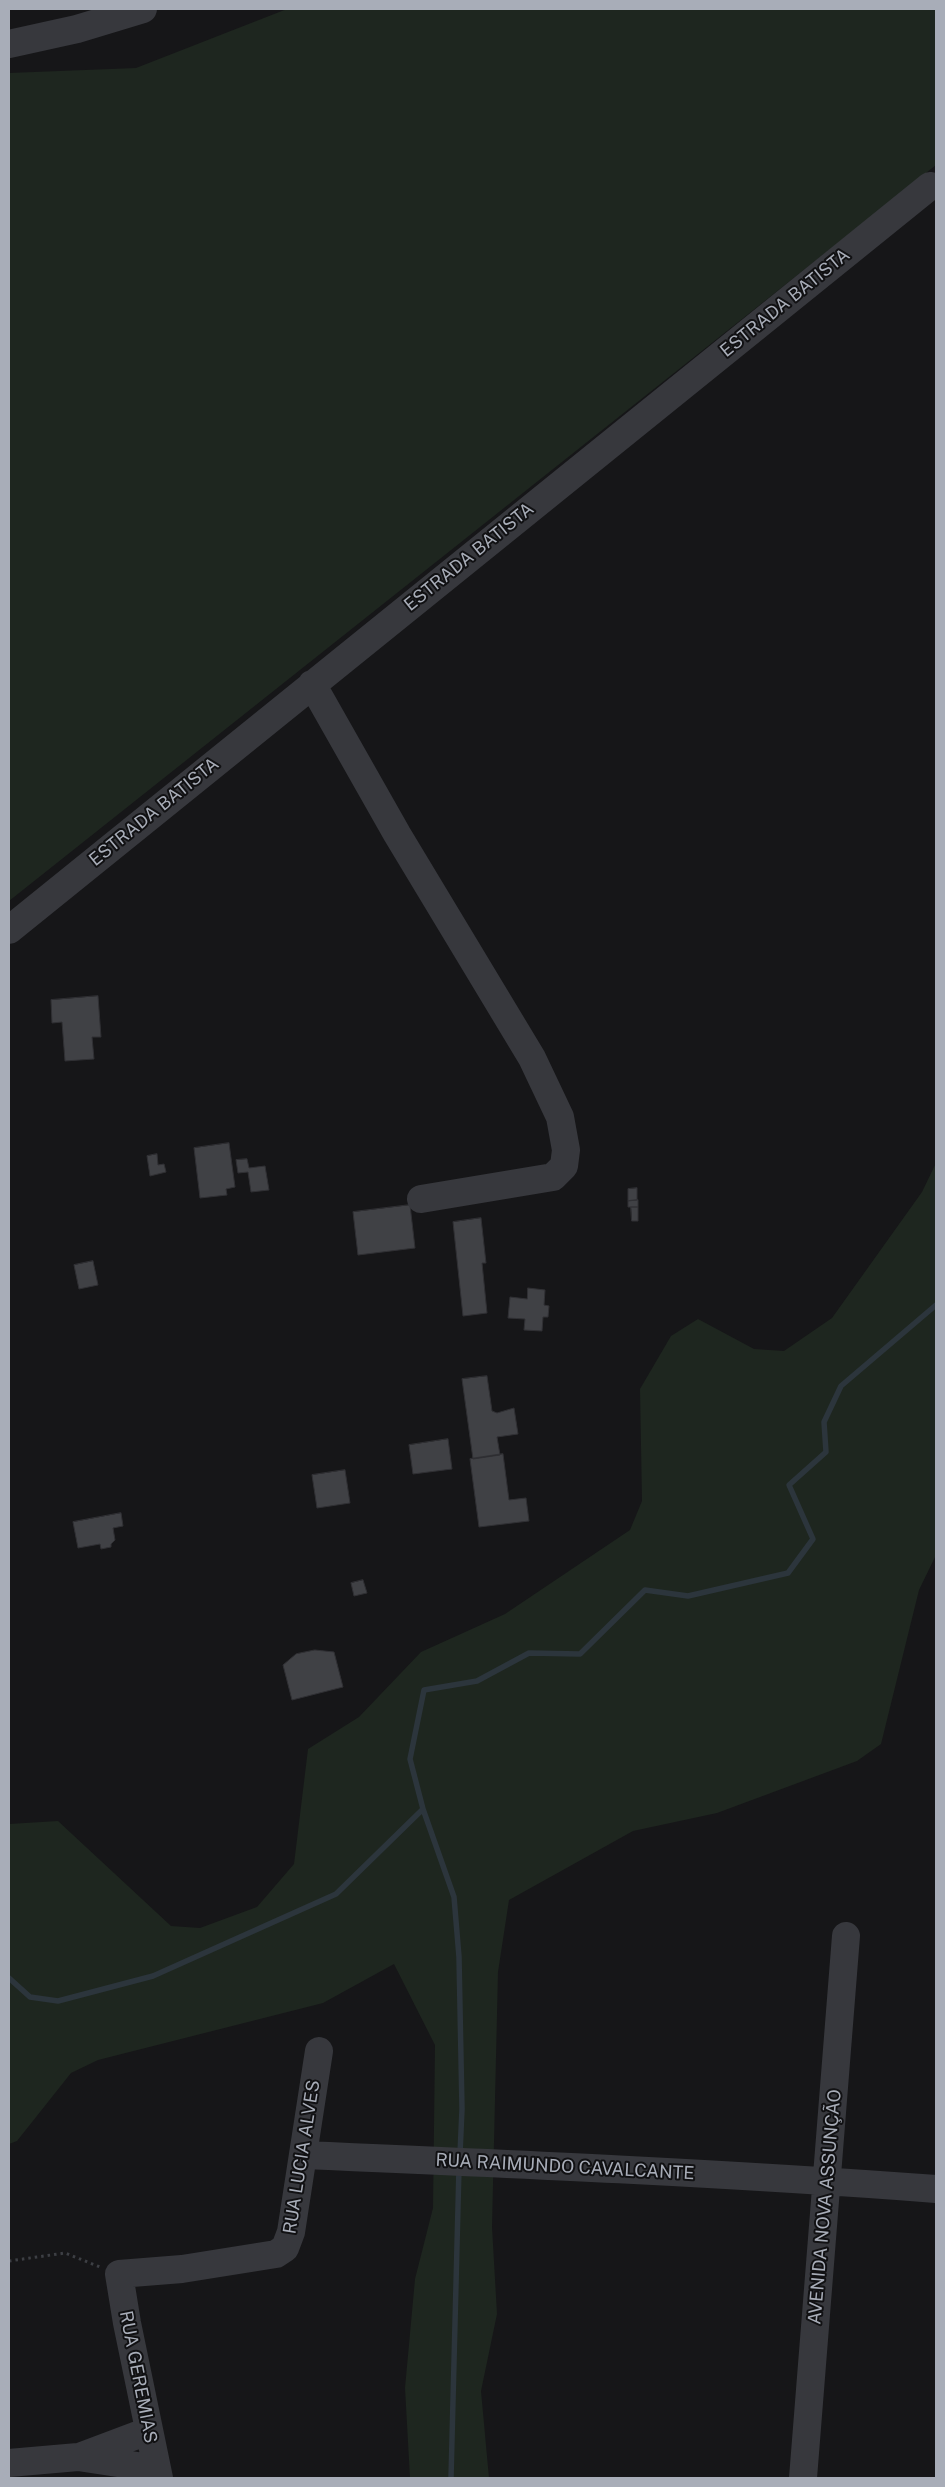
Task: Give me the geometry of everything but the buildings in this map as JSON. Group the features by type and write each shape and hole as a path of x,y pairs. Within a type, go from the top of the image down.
{"street":[{"path":"9,44 86,26 143,9"},
{"name":"ESTRADA BATISTA","path":"9,930 930,186"},
{"path":"312,684 397,834 532,1058 554,1099 562,1126 566,1161 562,1170 553,1177 421,1199"},
{"name":"AVENIDA NOVA ASSUNÇÃO","path":"803,2478 846,1936"},
{"name":"RUA LUCIA ALVES","path":"119,2274 221,2264 281,2252 289,2240 291,2232 320,2051"},
{"name":"RUA RAIMUNDO CAVALCANTE","path":"303,2155 828,2181 936,2189"},
{"name":"RUA GEREMIAS","path":"119,2274 148,2431 158,2473"},
{"path":"78,2458 148,2431"},
{"path":"9,2463 78,2458 158,2473"}],"path":[{"path":"9,2261 65,2253 119,2274"}],"shaded area":[{"path":"287,9 936,9 936,165 9,901 9,73 136,68"},
{"path":"936,1163 936,1555 919,1590 881,1744 857,1761 717,1813 633,1831 509,1900 498,1972 492,2227 497,2314 481,2391 489,2478 410,2478 405,2388 415,2279 433,2208 435,2045 394,1964 323,2003 98,2060 71,2073 17,2141 9,2144 9,1824 58,1821 171,1926 200,1928 257,1907 294,1864 308,1749 359,1717 421,1652 505,1614 630,1530 642,1501 640,1389 671,1336 698,1319 754,1349 784,1351 832,1318 922,1192"}],"waterway":[{"path":"9,1978 30,1997 58,2001 153,1976 336,1894 423,1809 410,1759 424,1690 477,1681 529,1653 580,1654 645,1590 688,1596 788,1573 813,1539 789,1485 826,1452 824,1422 841,1386 936,1305"},
{"path":"423,1809 454,1897 459,1957 462,2109 460,2154"},
{"path":"451,2478 459,2168"}]}
